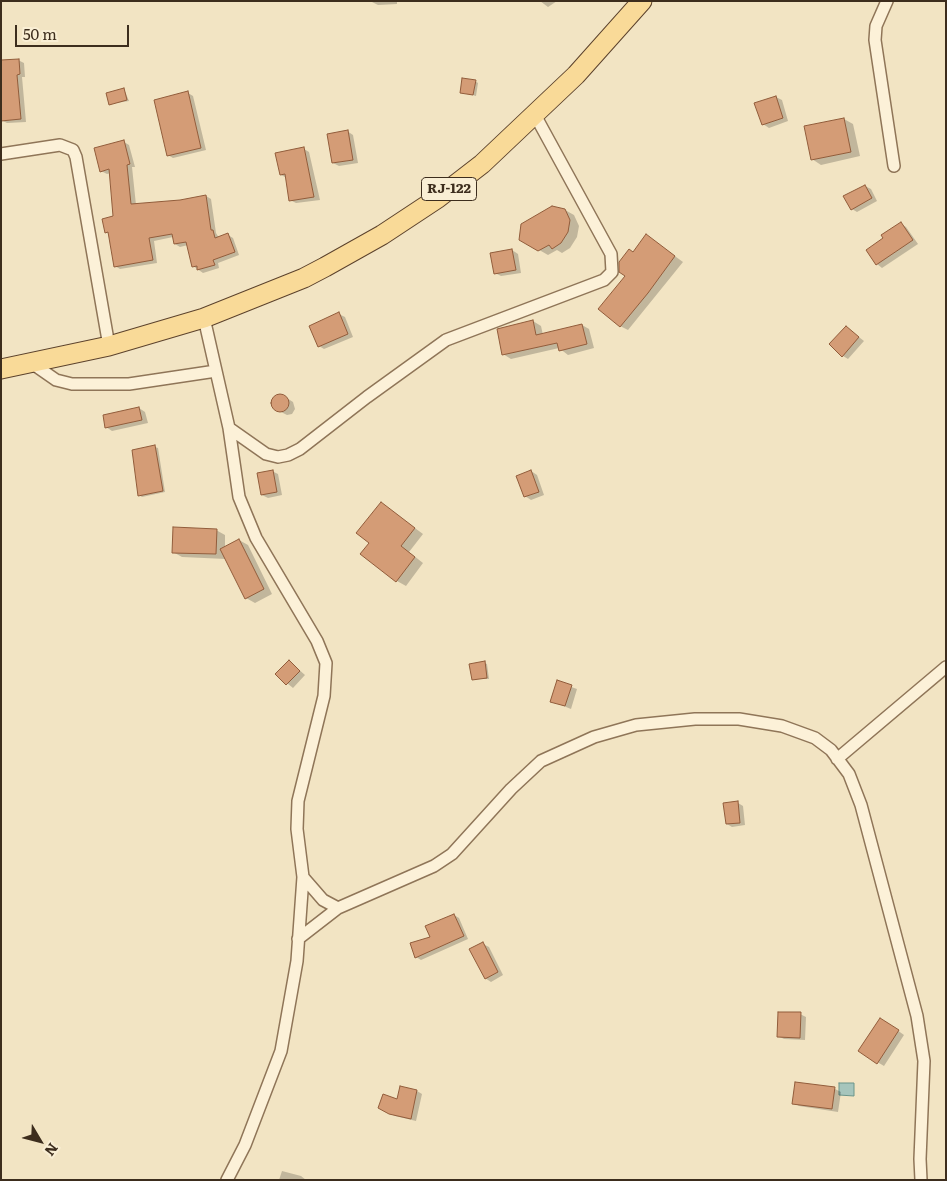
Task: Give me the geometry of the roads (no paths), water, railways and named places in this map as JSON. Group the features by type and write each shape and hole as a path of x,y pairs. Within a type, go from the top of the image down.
{"main road":[{"name":"RJ-122","path":"1,369 32,364 109,346 204,318 304,278 382,235 438,198 482,164 576,75 642,1"}],"street":[{"path":"887,1 876,26 875,40 894,166"},
{"path":"229,428 266,454 278,458 288,455 300,449 446,340 604,280 612,272 612,254 535,115"},
{"path":"1,154 60,145 73,150 76,157 109,346"},
{"path":"204,318 229,428 239,497 256,538 318,641 326,663 324,696 298,801 297,830 303,877 298,939 281,1052 245,1145 227,1180"},
{"path":"32,364 56,380 72,384 129,384 216,371"},
{"path":"837,759 946,667"},
{"path":"298,939 338,908 426,870 452,854 511,789 541,761 594,736 636,725 695,719 739,719 782,726 815,738 831,750 849,774 861,805 917,1016 924,1061 920,1159 922,1180"},
{"path":"303,877 323,900 338,908"}],"water":[{"path":"839,1083 854,1083 854,1096 839,1095"}]}
